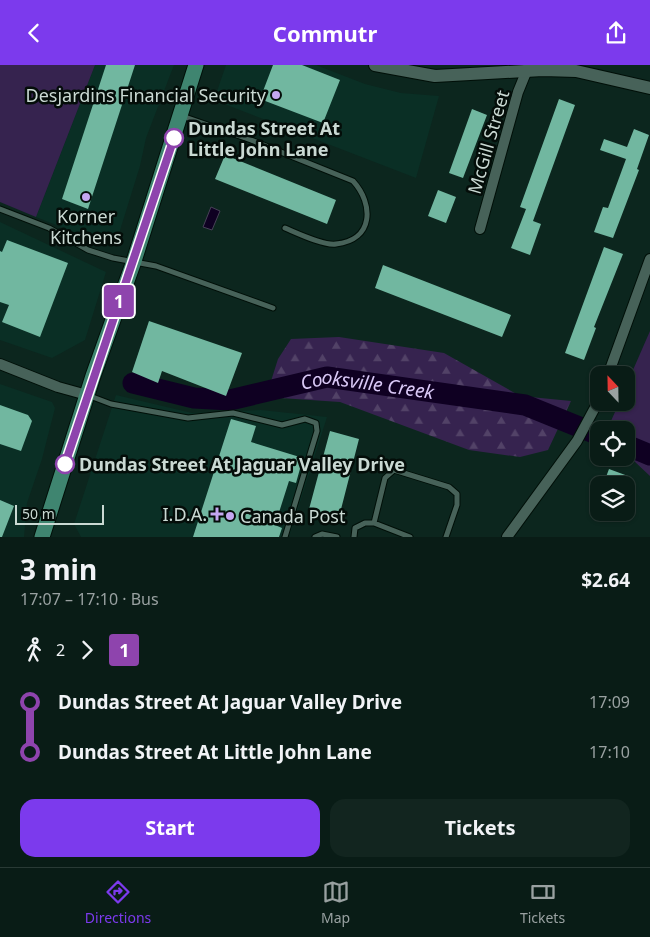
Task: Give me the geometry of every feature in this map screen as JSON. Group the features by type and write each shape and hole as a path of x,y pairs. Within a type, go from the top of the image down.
{"main road":[{"path":"42,537 87,395 134,261 196,65"}],"street":[{"path":"375,65 436,76 472,75 528,68 576,71 650,89"},
{"name":"McGill Street","path":"480,229 518,92 528,68"},
{"path":"609,78 650,95"},
{"path":"611,366 650,259"},
{"path":"0,365 58,387 87,395"},
{"path":"508,537 577,441 594,411"}],"lane":[{"path":"181,115 251,139 353,181 359,188 367,205 367,222 359,233 335,245 285,228"},
{"path":"0,209 49,228 88,249 113,258 156,265 273,308"},
{"path":"87,395 112,404 188,418 233,413 282,425 305,419 316,423 317,431 285,537"},
{"path":"374,523 385,478 394,470 449,487 457,494 457,505 446,537"},
{"path":"354,537 356,529 366,523 374,523 410,537"},
{"path":"315,537 322,534 337,537"}],"shaded area":[{"path":"95,65 174,65 146,138 140,166 117,240 109,246 36,217"},
{"path":"226,65 316,65 365,84 401,93 439,96 416,178 214,100"},
{"path":"211,207 220,211 212,230 203,227"},
{"path":"0,222 106,272 85,340 52,358 0,340"},
{"path":"0,384 52,402 55,408 42,459 27,503 24,537 0,537"},
{"path":"116,395 192,413 261,410 327,417 289,537 81,537 74,524"}],"green space":[{"path":"0,65 95,65 36,217 0,202"},
{"path":"650,331 650,464 635,458 635,421 611,421 615,411 635,411 635,366"},
{"path":"339,337 444,353 520,396 571,401 548,450 520,457 469,450 340,402 266,397 278,359 291,339"},
{"path":"638,431 650,435 650,476 635,462"}],"building":[{"path":"106,65 135,65 88,209 62,199"},
{"path":"273,65 302,65 340,80 323,123 260,99"},
{"path":"559,99 575,105 533,221 541,224 530,255 511,248 526,209 520,207"},
{"path":"472,109 487,115 463,178 449,173"},
{"path":"634,129 649,135 637,169 639,170 613,238 594,232 603,207 608,208 626,159 600,150 604,139 627,147"},
{"path":"225,155 336,200 327,224 215,179"},
{"path":"438,190 456,197 446,223 428,216"},
{"path":"7,240 68,263 40,337 2,322 9,305 0,302 0,251 2,252"},
{"path":"604,247 623,254 594,327 596,328 584,360 565,353"},
{"path":"383,265 511,315 502,337 375,288"},
{"path":"149,321 242,353 226,396 162,371 158,383 132,372"},
{"path":"0,405 28,415 32,421 21,451 0,444"},
{"path":"231,419 256,426 251,442 303,458 296,483 289,481 275,525 282,528 279,537 193,537"},
{"path":"330,431 359,439 338,521 308,513"},
{"path":"609,469 628,476 606,476"},
{"path":"0,500 14,506 2,537 0,537"}],"waterway":[{"name":"Cooksville Creek","path":"133,383 194,398 230,400 327,377 525,405 590,431"},
{"name":"Cooksville Creek","path":"635,449 650,455"}],"bus line":[{"name":"1","path":"65,464 108,330 134,261 142,231 174,138"}],"place":[{"name":"Desjardins Financial Security","path":"276,95"},
{"name":"Dundas Street At Little John Lane","path":"174,138"},
{"name":"Korner Kitchens","path":"86,197"},
{"name":"Dundas Street At Jaguar Valley Drive","path":"65,464"},
{"name":"I.D.A.","path":"217,514"},
{"name":"Canada Post","path":"230,516"}]}
